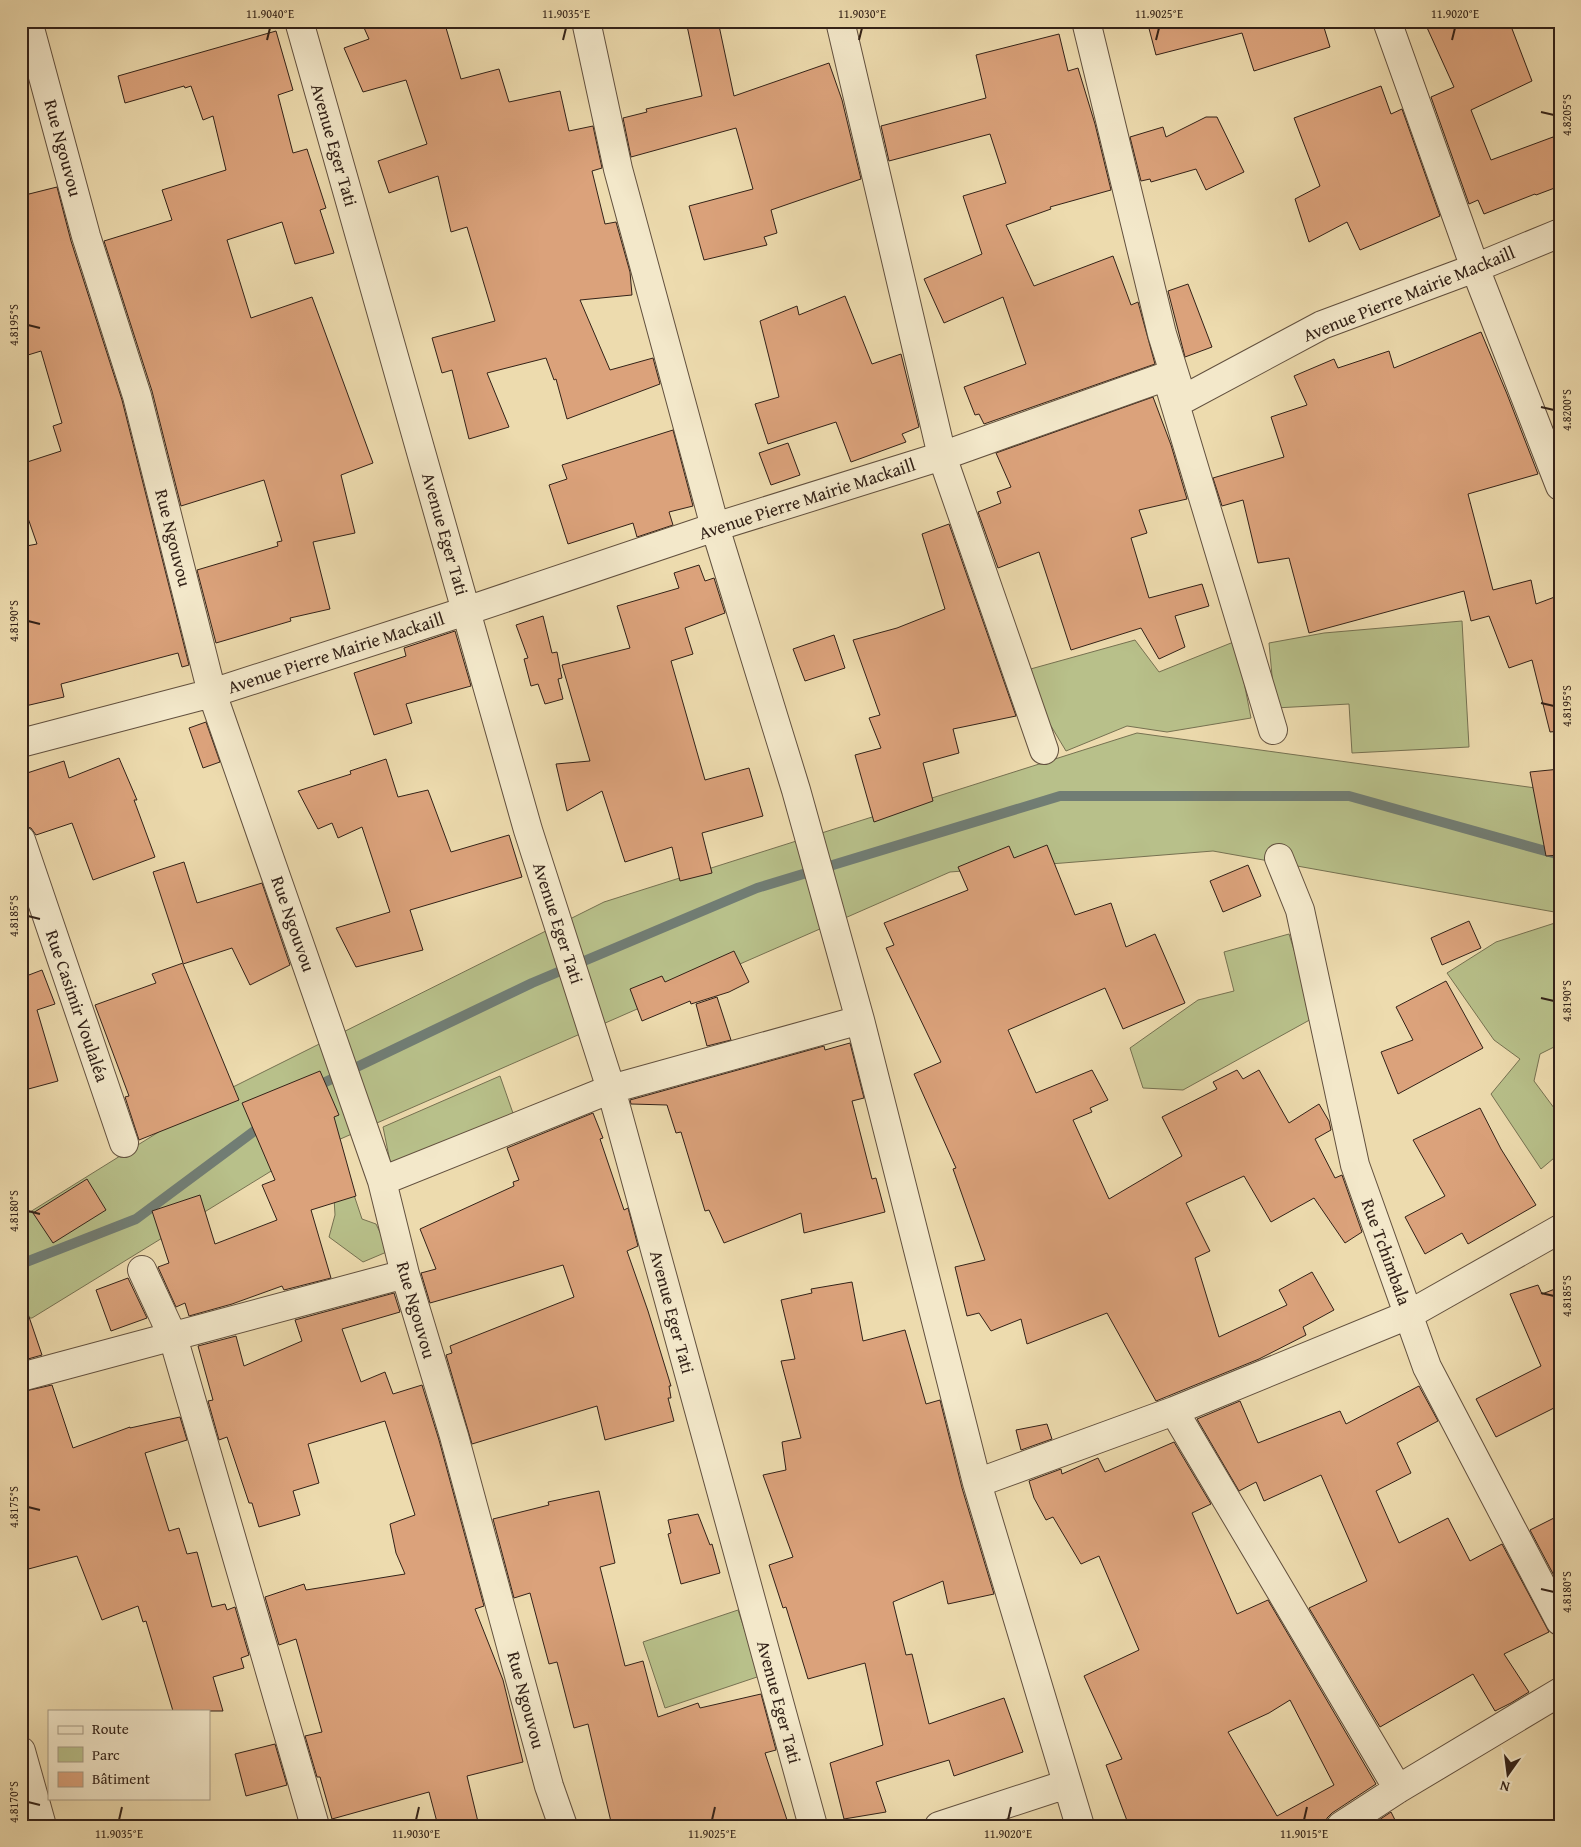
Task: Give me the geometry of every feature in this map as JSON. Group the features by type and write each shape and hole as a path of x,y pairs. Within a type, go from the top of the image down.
{"street":[{"name":"Rue Ngouvou","path":"28,21 86,236 137,396 212,693 382,1181 405,1274 454,1436 546,1776 563,1826"},
{"name":"Avenue Eger Tati","path":"299,21 528,830 611,1088 813,1826"},
{"path":"586,21 618,169 715,527 796,790 860,1020 977,1483 1080,1826"},
{"path":"840,21 942,456 1044,750"},
{"path":"1086,21 1162,334 1182,400"},
{"path":"1388,21 1475,268 1560,486"},
{"name":"Avenue Pierre Mairie Mackaill","path":"1182,400 1322,325 1475,268 1560,233"},
{"name":"Avenue Pierre Mairie Mackaill","path":"21,743 212,693 466,611 715,527 942,456 1166,376"},
{"path":"1166,376 1182,400"},
{"path":"1166,376 1273,730"},
{"name":"Rue Casimir Voulaléa","path":"21,840 124,1143"},
{"name":"Rue Tchimbala","path":"1279,858 1300,910 1355,1165 1408,1314 1428,1366 1560,1621"},
{"path":"382,1181 611,1088 860,1020"},
{"path":"977,1483 1174,1411 1408,1314 1560,1230"},
{"path":"142,1270 173,1337 315,1826"},
{"path":"21,1377 405,1274"},
{"path":"1174,1411 1398,1788"},
{"path":"1341,1826 1398,1788 1560,1692"},
{"path":"21,1751 42,1826"},
{"path":"939,1826 1067,1784"}],"green space":[{"path":"1462,621 1469,747 1352,753 1349,704 1275,708 1269,643 1324,633"},
{"path":"1135,640 1159,672 1236,641 1251,718 1167,732 1127,726 1066,751 1033,696 1027,670"},
{"path":"1137,733 1550,790 1560,789 1560,913 1213,851 950,872 281,1165 32,1318 21,1318 21,1214 30,1212 223,1092 604,902"},
{"path":"1560,922 1560,1044 1540,1054 1534,1081 1560,1116 1560,1153 1541,1169 1491,1094 1520,1059 1494,1040 1447,973 1496,942"},
{"path":"1289,934 1315,1017 1183,1090 1143,1088 1130,1048 1198,1000 1234,991 1224,952"},
{"path":"500,1076 515,1119 392,1171 383,1127"},
{"path":"354,1195 362,1219 376,1224 389,1251 363,1262 329,1237 335,1215 334,1197"},
{"path":"738,1610 760,1676 665,1708 643,1642"}],"building":[{"path":"361,21 444,21 461,79 499,69 509,102 560,91 569,131 593,126 602,168 592,171 605,224 616,222 630,272 632,295 580,300 610,370 653,358 660,384 567,419 556,379 554,380 546,358 487,373 509,427 469,439 452,370 442,373 432,338 495,321 467,227 451,232 438,176 389,193 378,161 427,144 406,80 363,92 344,48 369,39"},
{"path":"686,21 718,21 734,96 829,63 842,100 861,179 771,210 777,233 764,237 767,245 704,260 689,206 753,189 736,128 631,157 623,118 647,112 646,109 702,96"},
{"path":"1147,21 1322,21 1330,47 1254,71 1242,33 1156,55"},
{"path":"1424,21 1509,21 1532,81 1471,110 1491,160 1553,137 1560,157 1560,186 1484,214 1478,200 1469,204 1431,97 1454,87"},
{"path":"276,31 293,90 278,95 293,153 307,149 326,208 320,210 334,253 295,264 282,222 227,240 251,318 312,297 373,463 341,475 355,533 313,542 330,609 290,618 291,621 216,643 197,570 278,546 277,542 282,541 264,480 181,506 152,391 104,241 172,220 162,190 226,170 213,116 203,120 191,86 185,88 184,86 125,103 118,76"},
{"path":"1059,34 1068,71 1078,68 1095,124 1111,190 1050,207 1051,209 1006,225 1034,286 1113,256 1131,305 1138,302 1155,364 984,424 979,414 975,415 964,387 1026,364 1003,297 944,323 924,279 982,254 963,196 1006,183 990,134 889,161 881,126 986,98 976,55"},
{"path":"1381,86 1391,114 1402,109 1440,216 1360,250 1347,222 1309,242 1295,199 1320,186 1294,118"},
{"path":"1206,117 1217,117 1244,172 1206,190 1196,169 1151,182 1150,179 1141,181 1130,137 1163,127 1166,137"},
{"path":"57,187 71,241 122,400 189,665 182,667 178,653 61,684 64,697 21,707 21,547 37,544 21,498 21,464 61,451 53,426 62,423 41,351 28,355 21,336 21,196"},
{"path":"1188,284 1212,347 1185,357 1168,291"},
{"path":"845,296 872,364 901,354 919,427 902,434 906,442 851,462 836,422 768,444 755,404 779,397 760,321 797,306 799,315"},
{"path":"1481,332 1538,474 1468,494 1493,590 1531,580 1536,604 1560,595 1560,731 1550,732 1532,660 1509,668 1489,616 1471,621 1464,591 1309,633 1289,558 1258,563 1243,500 1222,506 1213,478 1284,457 1271,417 1307,405 1294,376 1334,359 1338,368 1389,351 1394,368"},
{"path":"1153,397 1171,445 1187,499 1139,510 1147,533 1131,538 1149,598 1202,584 1209,606 1175,616 1185,647 1159,659 1141,628 1071,650 1039,552 998,568 978,512 1001,503 997,492 1011,487 996,453"},
{"path":"673,430 693,506 669,512 673,525 637,537 633,523 568,544 549,485 567,479 562,465"},
{"path":"788,443 800,475 771,485 759,453"},
{"path":"949,524 1016,716 953,729 959,753 923,763 933,801 874,822 855,755 881,748 869,718 880,715 853,640 897,628 945,609 922,534"},
{"path":"699,565 705,581 714,578 725,613 685,628 693,654 671,661 705,780 749,768 763,816 702,833 712,873 680,881 672,847 625,862 602,791 567,811 556,764 590,761 562,665 630,648 617,606 679,588 674,573"},
{"path":"543,616 552,653 557,652 562,678 558,679 563,699 545,704 538,684 531,686 524,659 528,658 516,625"},
{"path":"455,631 471,686 406,704 412,723 374,735 354,673 406,656 404,648"},
{"path":"834,635 845,668 805,681 793,649"},
{"path":"206,722 220,762 203,768 189,728"},
{"path":"119,758 137,800 134,800 155,857 93,880 72,823 36,835 31,828 21,825 21,775 64,761 69,778"},
{"path":"386,759 398,797 428,790 451,852 509,835 522,877 410,910 423,950 356,967 336,928 390,912 362,827 338,838 332,823 318,829 298,791 351,774 350,771"},
{"path":"1560,769 1560,855 1546,856 1530,772"},
{"path":"1047,845 1075,915 1111,903 1126,947 1155,934 1185,1003 1123,1029 1105,988 1008,1030 1036,1093 1092,1070 1108,1100 1090,1108 1092,1112 1073,1120 1109,1199 1182,1156 1162,1117 1217,1089 1213,1082 1237,1070 1243,1079 1259,1070 1289,1123 1319,1104 1329,1121 1331,1130 1315,1139 1335,1178 1342,1175 1362,1232 1345,1243 1314,1198 1271,1222 1244,1176 1186,1203 1210,1251 1195,1258 1219,1337 1287,1305 1279,1290 1312,1272 1334,1310 1303,1327 1306,1335 1259,1359 1156,1401 1107,1313 1027,1344 1021,1319 991,1331 979,1313 967,1316 955,1267 985,1260 953,1169 956,1168 914,1074 941,1062 886,948 894,945 884,923 968,890 958,867 1009,846 1014,858"},
{"path":"184,862 197,903 262,883 290,965 250,985 232,948 183,964 239,1100 139,1140 125,1097 129,1096 95,1005 156,983 152,974 183,963 153,872"},
{"path":"1248,865 1261,896 1223,912 1210,881"},
{"path":"1469,921 1481,948 1442,965 1431,938"},
{"path":"734,951 749,982 729,992 691,1004 690,1001 642,1021 630,989 662,976 665,982"},
{"path":"42,970 55,1004 37,1010 58,1081 21,1091 21,978"},
{"path":"1446,981 1483,1048 1398,1094 1381,1052 1413,1040 1396,1007"},
{"path":"717,997 731,1040 707,1046 696,1004"},
{"path":"850,1043 864,1098 852,1101 872,1179 876,1178 885,1212 804,1233 801,1213 724,1243 709,1210 705,1211 681,1132 676,1133 667,1105 631,1104 630,1100 824,1046 825,1050"},
{"path":"320,1071 339,1115 334,1117 356,1196 311,1210 331,1278 284,1290 282,1286 232,1304 189,1316 185,1303 176,1307 158,1267 169,1263 152,1211 200,1195 215,1244 277,1220 262,1185 275,1180 242,1103"},
{"path":"1480,1108 1501,1149 1536,1205 1468,1244 1462,1233 1425,1254 1405,1217 1445,1196 1413,1140"},
{"path":"593,1113 603,1138 600,1139 624,1210 628,1208 638,1246 627,1251 671,1386 669,1386 671,1398 668,1398 674,1421 605,1440 597,1406 472,1444 446,1355 452,1353 450,1346 574,1297 563,1265 430,1303 421,1273 436,1269 420,1229 514,1186 513,1182 519,1180 507,1148"},
{"path":"87,1179 106,1210 53,1243 33,1213"},
{"path":"128,1278 147,1318 111,1331 96,1290"},
{"path":"852,1282 863,1341 905,1330 926,1404 940,1400 962,1488 994,1594 948,1604 943,1581 893,1602 906,1655 912,1654 929,1724 1004,1698 1023,1752 954,1776 949,1760 876,1782 886,1812 844,1819 830,1763 883,1745 865,1663 808,1679 786,1607 783,1608 769,1565 793,1557 763,1475 786,1470 782,1442 801,1438 781,1361 795,1359 781,1300 812,1293 811,1289"},
{"path":"1538,1285 1542,1294 1560,1287 1560,1410 1558,1406 1496,1437 1476,1399 1541,1366 1510,1294"},
{"path":"394,1293 400,1312 342,1329 361,1382 385,1372 393,1394 422,1385 439,1440 484,1606 475,1609 503,1680 523,1762 467,1776 479,1826 438,1826 429,1792 332,1819 320,1777 317,1777 305,1736 322,1732 296,1639 279,1645 265,1597 304,1584 306,1590 405,1574 396,1553 390,1524 415,1515 385,1421 308,1444 319,1483 293,1491 300,1515 259,1527 227,1437 219,1440 208,1401 213,1400 198,1346 236,1336 244,1366 302,1341 295,1320"},
{"path":"26,1308 42,1355 21,1361 21,1309"},
{"path":"52,1385 73,1448 130,1427 180,1417 187,1440 145,1453 169,1531 179,1528 187,1554 197,1552 212,1607 225,1604 227,1610 235,1607 249,1655 241,1658 244,1668 213,1677 223,1711 173,1710 146,1621 143,1622 138,1606 102,1620 77,1556 21,1571 21,1392"},
{"path":"1419,1386 1438,1421 1397,1443 1411,1473 1376,1491 1399,1543 1448,1518 1470,1561 1502,1544 1549,1632 1504,1654 1529,1692 1511,1703 1495,1711 1473,1674 1380,1727 1309,1608 1367,1581 1321,1475 1264,1501 1256,1482 1239,1491 1197,1419 1240,1401 1258,1443 1340,1411 1346,1424"},
{"path":"1047,1424 1052,1439 1021,1450 1016,1430"},
{"path":"1174,1442 1211,1504 1192,1513 1237,1614 1268,1600 1376,1784 1332,1813 1327,1818 1326,1826 1129,1826 1106,1765 1122,1759 1084,1676 1139,1650 1099,1556 1081,1564 1053,1517 1046,1520 1034,1498 1029,1481 1061,1469 1062,1474 1098,1458 1105,1472","holes":["1290,1700 1334,1785 1277,1816 1228,1732 1269,1713"]},
{"path":"599,1491 615,1563 600,1567 625,1666 643,1661 658,1717 698,1703 700,1708 761,1694 776,1750 765,1753 789,1826 612,1826 588,1724 574,1728 557,1662 549,1664 530,1593 514,1598 493,1519 549,1505 548,1502"},
{"path":"698,1514 710,1545 712,1544 720,1573 681,1584 668,1534 671,1533 668,1520"},
{"path":"1560,1515 1560,1587 1530,1530"},
{"path":"275,1744 287,1785 246,1796 235,1754"},
{"path":"1391,1812 1398,1826 1370,1826"}],"waterway":[{"path":"313,1088 532,983 757,888 1060,796 1349,796 1560,855"},
{"path":"21,1264 136,1219 265,1123"}]}
